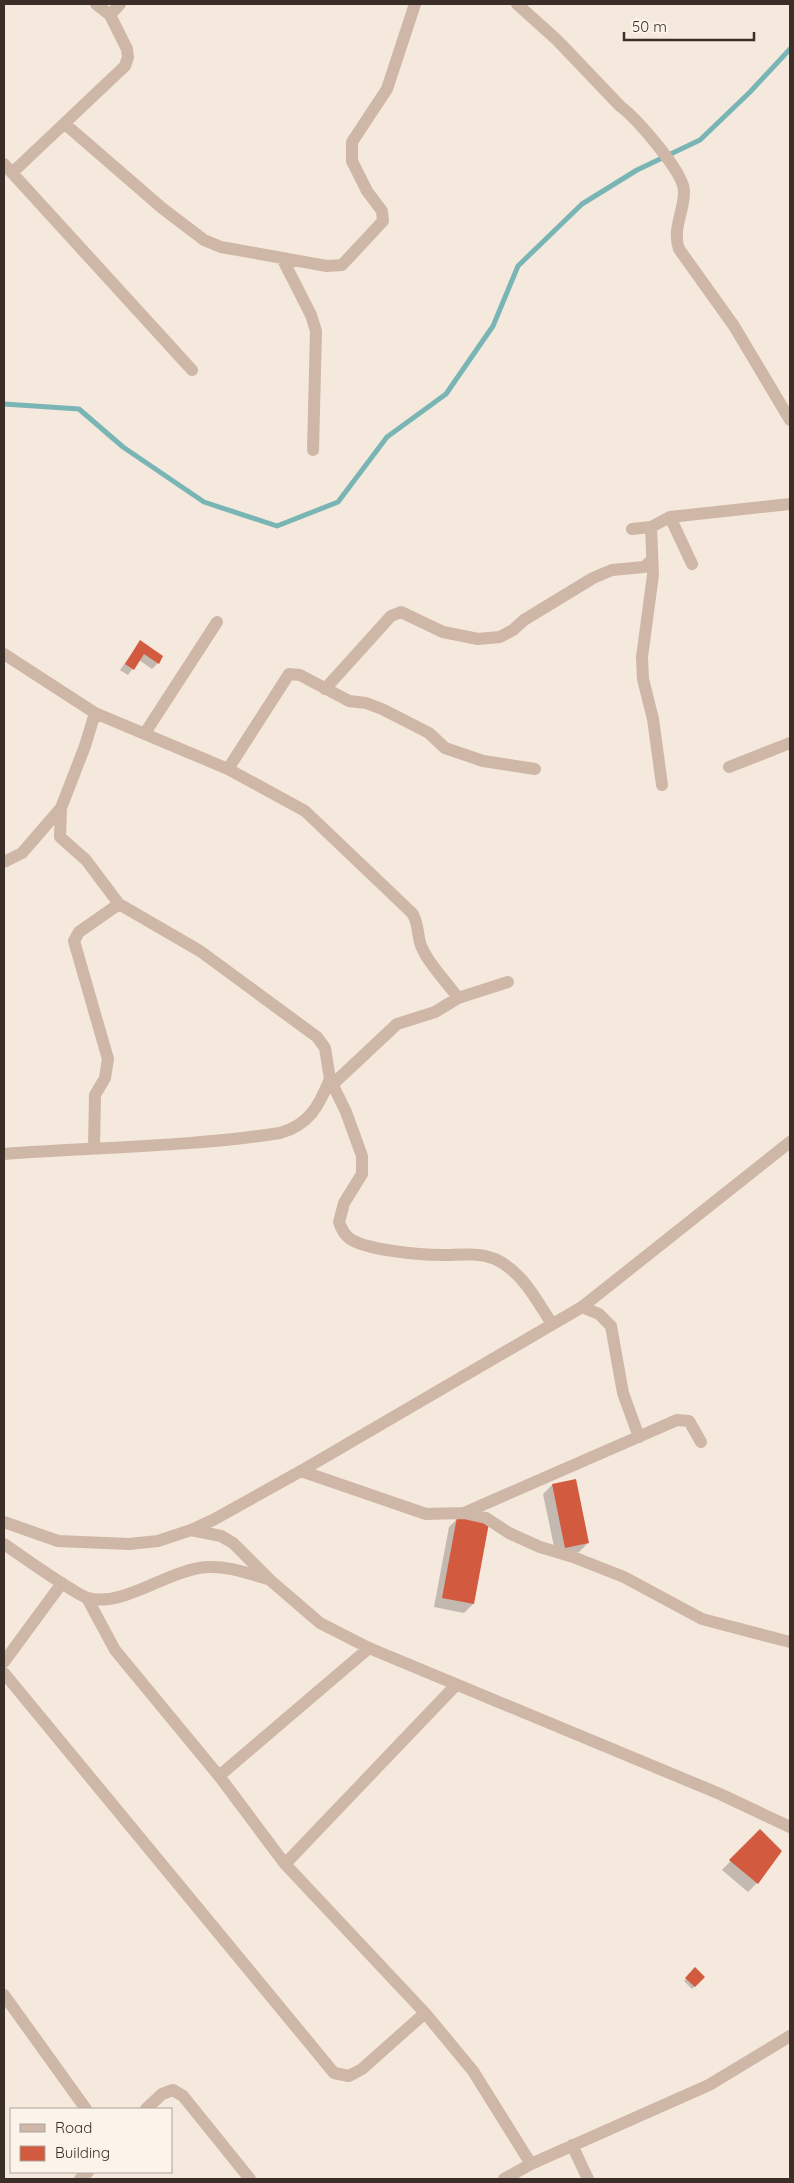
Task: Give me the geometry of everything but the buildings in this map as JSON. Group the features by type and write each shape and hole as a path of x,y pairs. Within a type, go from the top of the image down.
{"street":[{"path":"96,4 110,15 127,49 128,57 125,66 65,124 8,168 192,370"},
{"path":"110,15 120,4"},
{"path":"65,124 162,208 204,240 221,247 327,266 342,264 383,221 382,211 367,191 352,161 352,142 387,89 415,4"},
{"path":"518,4 620,106 632,115 679,173 684,193 676,234 680,249 734,326 790,420"},
{"path":"282,258 316,331 313,450"},
{"path":"632,528 651,527 670,517 790,504"},
{"path":"670,517 692,564"},
{"path":"651,527 652,575 642,657 643,679 653,719 662,785"},
{"path":"325,689 391,616 401,612 443,632 478,639 500,636 513,630 524,620 593,578 612,570 644,567 652,560"},
{"path":"145,733 217,622"},
{"path":"4,654 95,713 228,769 305,811 412,913 416,918 419,941 424,952 458,998"},
{"path":"228,769 289,674 300,675 349,701 366,703 382,709 429,733 446,748 483,761 535,769"},
{"path":"95,713 85,746 61,808 60,837 86,860 119,904 200,951 307,1028 325,1048 331,1082 346,1112 362,1156 362,1174 344,1202 339,1222 349,1238 368,1247 440,1256 474,1254 495,1260 513,1271 525,1283 552,1324"},
{"path":"728,766 790,743"},
{"path":"4,862 22,853 61,808"},
{"path":"94,1147 95,1095 105,1078 108,1059 74,941 79,932 119,904"},
{"path":"4,1154 94,1147 157,1146 280,1133 293,1129 303,1123 320,1102 331,1082 397,1024 435,1012 458,998 508,982"},
{"path":"320,1102 346,1112"},
{"path":"4,1522 58,1541 129,1544 158,1540 191,1530 301,1472 582,1307 790,1142"},
{"path":"582,1307 599,1314 611,1326 624,1393 639,1437"},
{"path":"464,1513 639,1437 683,1420 689,1422 701,1442"},
{"path":"301,1472 426,1514 464,1513 486,1518 510,1533 540,1547 573,1557 624,1577 702,1619 790,1642"},
{"path":"191,1530 221,1536 233,1543 270,1580 320,1623 369,1648 456,1686 720,1794 790,1828"},
{"path":"4,1544 87,1598 104,1600 120,1597 174,1574 208,1567 231,1569 270,1580"},
{"path":"4,1662 62,1583"},
{"path":"87,1598 115,1650 219,1776 285,1864 425,2014 473,2071 531,2164"},
{"path":"219,1776 369,1648"},
{"path":"4,1673 334,2073 349,2076 362,2069 425,2014"},
{"path":"285,1864 456,1686"},
{"path":"4,1996 85,2108"},
{"path":"504,2179 572,2145 709,2085 790,2036"},
{"path":"147,2108 162,2094 173,2090 183,2096 250,2179"},
{"path":"572,2145 588,2179"}],"waterway":[{"path":"4,404 79,409 123,447 204,502 277,526 338,502 387,437 446,394 493,326 518,266 582,204 637,170 700,140 750,92 790,49"}]}
